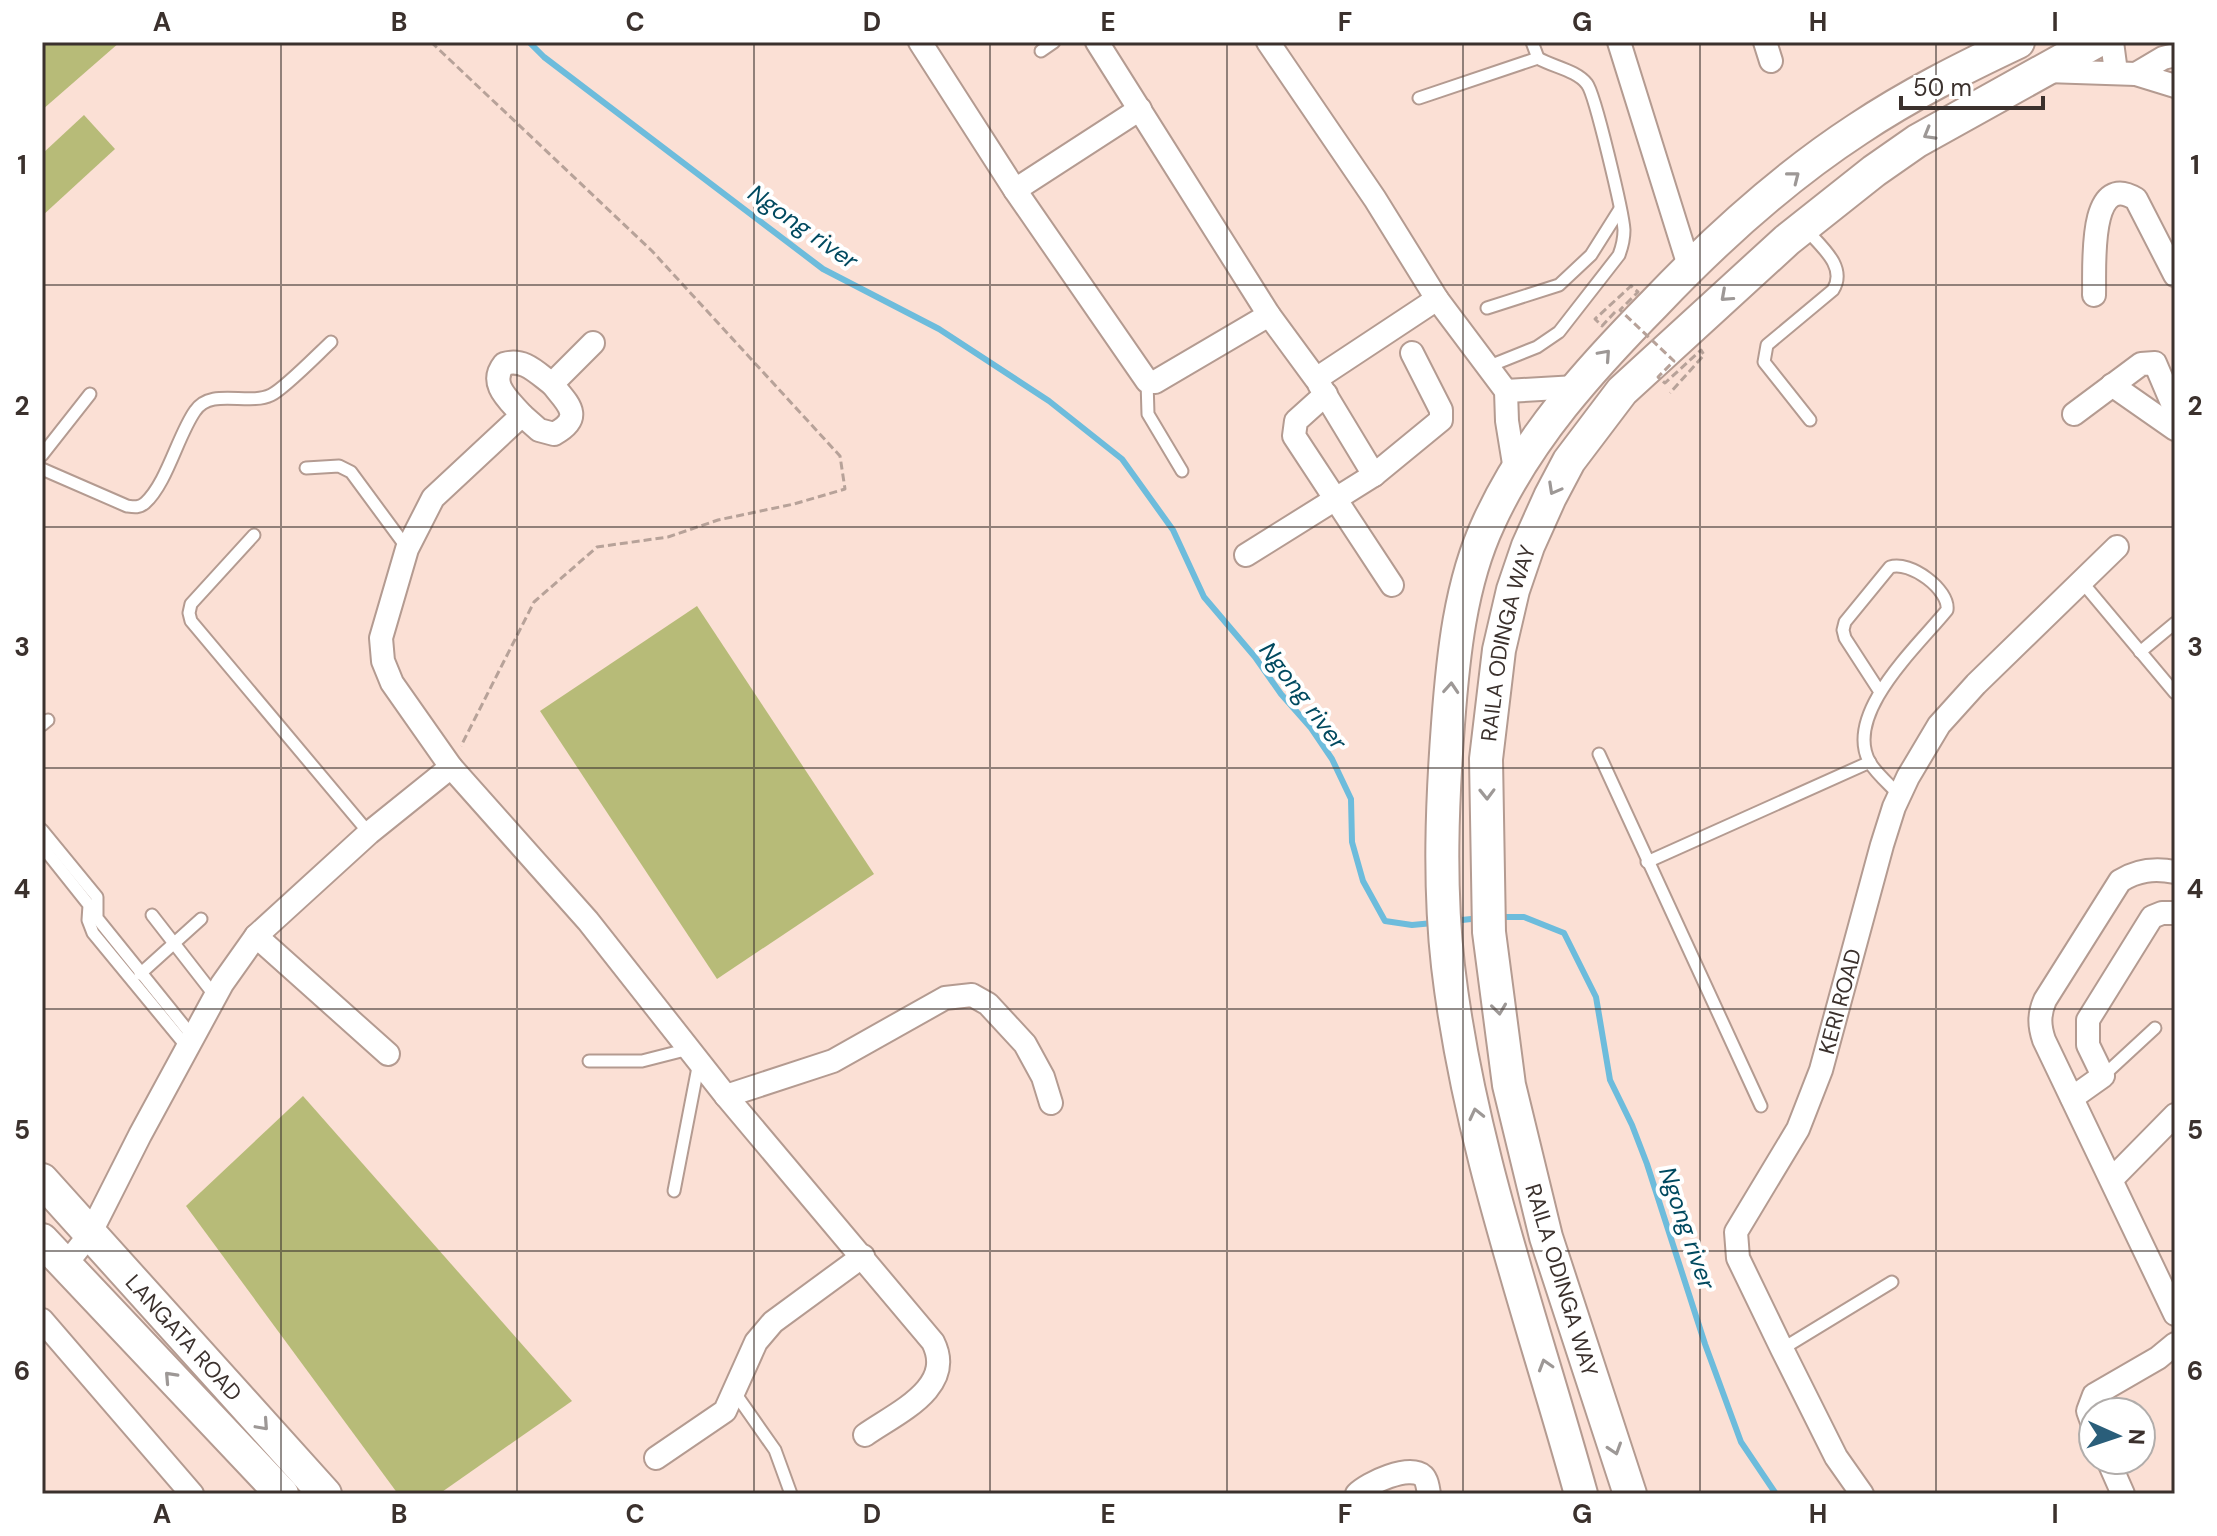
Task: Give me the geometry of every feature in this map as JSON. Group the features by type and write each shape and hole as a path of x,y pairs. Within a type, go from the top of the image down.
{"main road":[{"name":"RAILA ODINGA WAY","path":"1581,1494 1484,1153 1461,1050 1445,919 1442,861 1444,782 1453,665 1475,560 1487,525 1515,470 1576,387 1689,266 1788,182 1856,130 1959,69 2018,42"},
{"name":"RAILA ODINGA WAY","path":"1630,1494 1546,1237 1509,1085 1488,916 1486,759 1499,650 1513,590 1540,516 1569,461 1622,391 1804,227 1917,141 2095,42"},
{"name":"LANGATA ROAD","path":"42,1180 325,1494"},
{"name":"LANGATA ROAD","path":"42,1240 282,1494"},
{"path":"1559,1414 1599,1399"}],"street":[{"path":"920,42 1015,190 1147,381 1155,382 1269,315"},
{"path":"1097,42 1269,315 1321,387 1374,475"},
{"path":"1268,42 1375,199 1437,299 1506,391 1507,421 1515,470"},
{"path":"1619,42 1689,266"},
{"path":"2112,42 2126,73"},
{"path":"2126,73 2175,55"},
{"path":"2040,71 2126,73 2175,86"},
{"path":"1015,190 1140,109"},
{"path":"2094,295 2098,218 2104,201 2112,196 2136,199 2175,275"},
{"path":"1392,585 1294,436 1296,421 1321,387 1437,299"},
{"path":"552,384 593,343"},
{"path":"1246,555 1374,475 1441,420 1441,410 1412,353"},
{"path":"514,361 525,363 552,384 572,407 568,424 554,434 539,430 522,415 499,389 497,380 504,364 514,361"},
{"path":"2074,414 2141,364 2155,363 2175,410"},
{"path":"2112,385 2175,429"},
{"path":"1506,391 1576,387"},
{"path":"522,415 433,498 407,549 381,638 383,661 392,683 451,767 588,921 726,1096 933,1342 940,1355 938,1372 926,1393 865,1435"},
{"name":"KERI ROAD","path":"1862,1494 1824,1436 1738,1258 1736,1232 1798,1129 1821,1070 1882,845 1899,795 1939,725 2117,547"},
{"path":"66,1264 90,1234 215,996 256,936 369,833 451,767"},
{"path":"2175,872 2134,872 2120,881 2040,1012 2040,1027 2175,1314"},
{"path":"2072,1098 2103,1076 2088,1045 2088,1020 2152,917 2175,913"},
{"path":"256,936 388,1054"},
{"path":"726,1096 833,1061 938,1001 958,995 972,995 988,1004 1025,1044 1043,1077 1051,1103"},
{"path":"2112,1179 2175,1115"},
{"path":"656,1458 725,1411 756,1342 773,1322 863,1256"},
{"path":"42,1320 192,1494"},
{"path":"2094,1396 2158,1358 2175,1344"},
{"path":"1357,1494 1393,1475 1408,1472 1425,1478 1429,1494"}],"lane":[{"path":"1041,51 1054,42"},
{"path":"1487,367 1537,347 1559,332 1619,255 1624,231 1591,89 1576,74 1538,58 1532,42"},
{"path":"1419,98 1538,58"},
{"path":"1487,308 1559,285 1591,255 1620,208"},
{"path":"1804,227 1837,267 1838,282 1833,290 1767,345 1764,362 1810,420"},
{"path":"42,469 137,508 145,503 167,469 201,403 213,399 272,395 331,342"},
{"path":"1147,381 1148,414 1182,471"},
{"path":"42,455 90,394"},
{"path":"306,468 339,466 351,472 407,549"},
{"path":"254,535 191,604 191,621 369,833"},
{"path":"1880,692 1843,630 1845,622 1890,567 1903,565 1913,568 1946,596 1948,603 1947,610 1880,692 1867,716 1865,747 1870,762 1899,795"},
{"path":"2082,582 2175,693"},
{"path":"2140,652 2175,623"},
{"path":"1599,754 1761,1106"},
{"path":"1647,862 1870,762"},
{"path":"42,830 97,897 97,918 190,1042"},
{"path":"42,846 89,905 88,920 93,933 190,1042"},
{"path":"152,915 215,996"},
{"path":"140,974 201,919"},
{"path":"2103,1076 2155,1028"},
{"path":"589,1061 642,1061 694,1055 674,1191"},
{"path":"1782,1349 1892,1282"},
{"path":"735,1393 775,1450 791,1494"}],"path":[{"path":"431,42 652,251 840,456 845,489 794,504 718,520 668,537 597,547 534,602 451,767"},
{"path":"1615,312 1602,326 1595,319 1631,286 1638,292 1620,310 1674,361 1658,377 1665,383 1701,350 1704,355 1670,393"}],"green space":[{"path":"42,42 120,42 42,110"},
{"path":"84,115 115,149 42,216 42,154"},
{"path":"697,606 874,874 717,979 540,711"},
{"path":"303,1096 572,1401 439,1494 398,1494 186,1206"}],"waterway":[{"name":"Ngong river","path":"529,42 544,57 823,269 939,329 1049,401 1122,459 1173,530 1204,597 1255,657 1332,759 1351,799 1352,842 1363,881 1385,921 1412,925 1433,923"},
{"name":"Ngong river","path":"1500,917 1524,917 1564,933 1596,997 1610,1080 1647,1164 1705,1344 1741,1442 1776,1494"},
{"name":"Ngong river","path":"1452,921 1481,918"}]}
